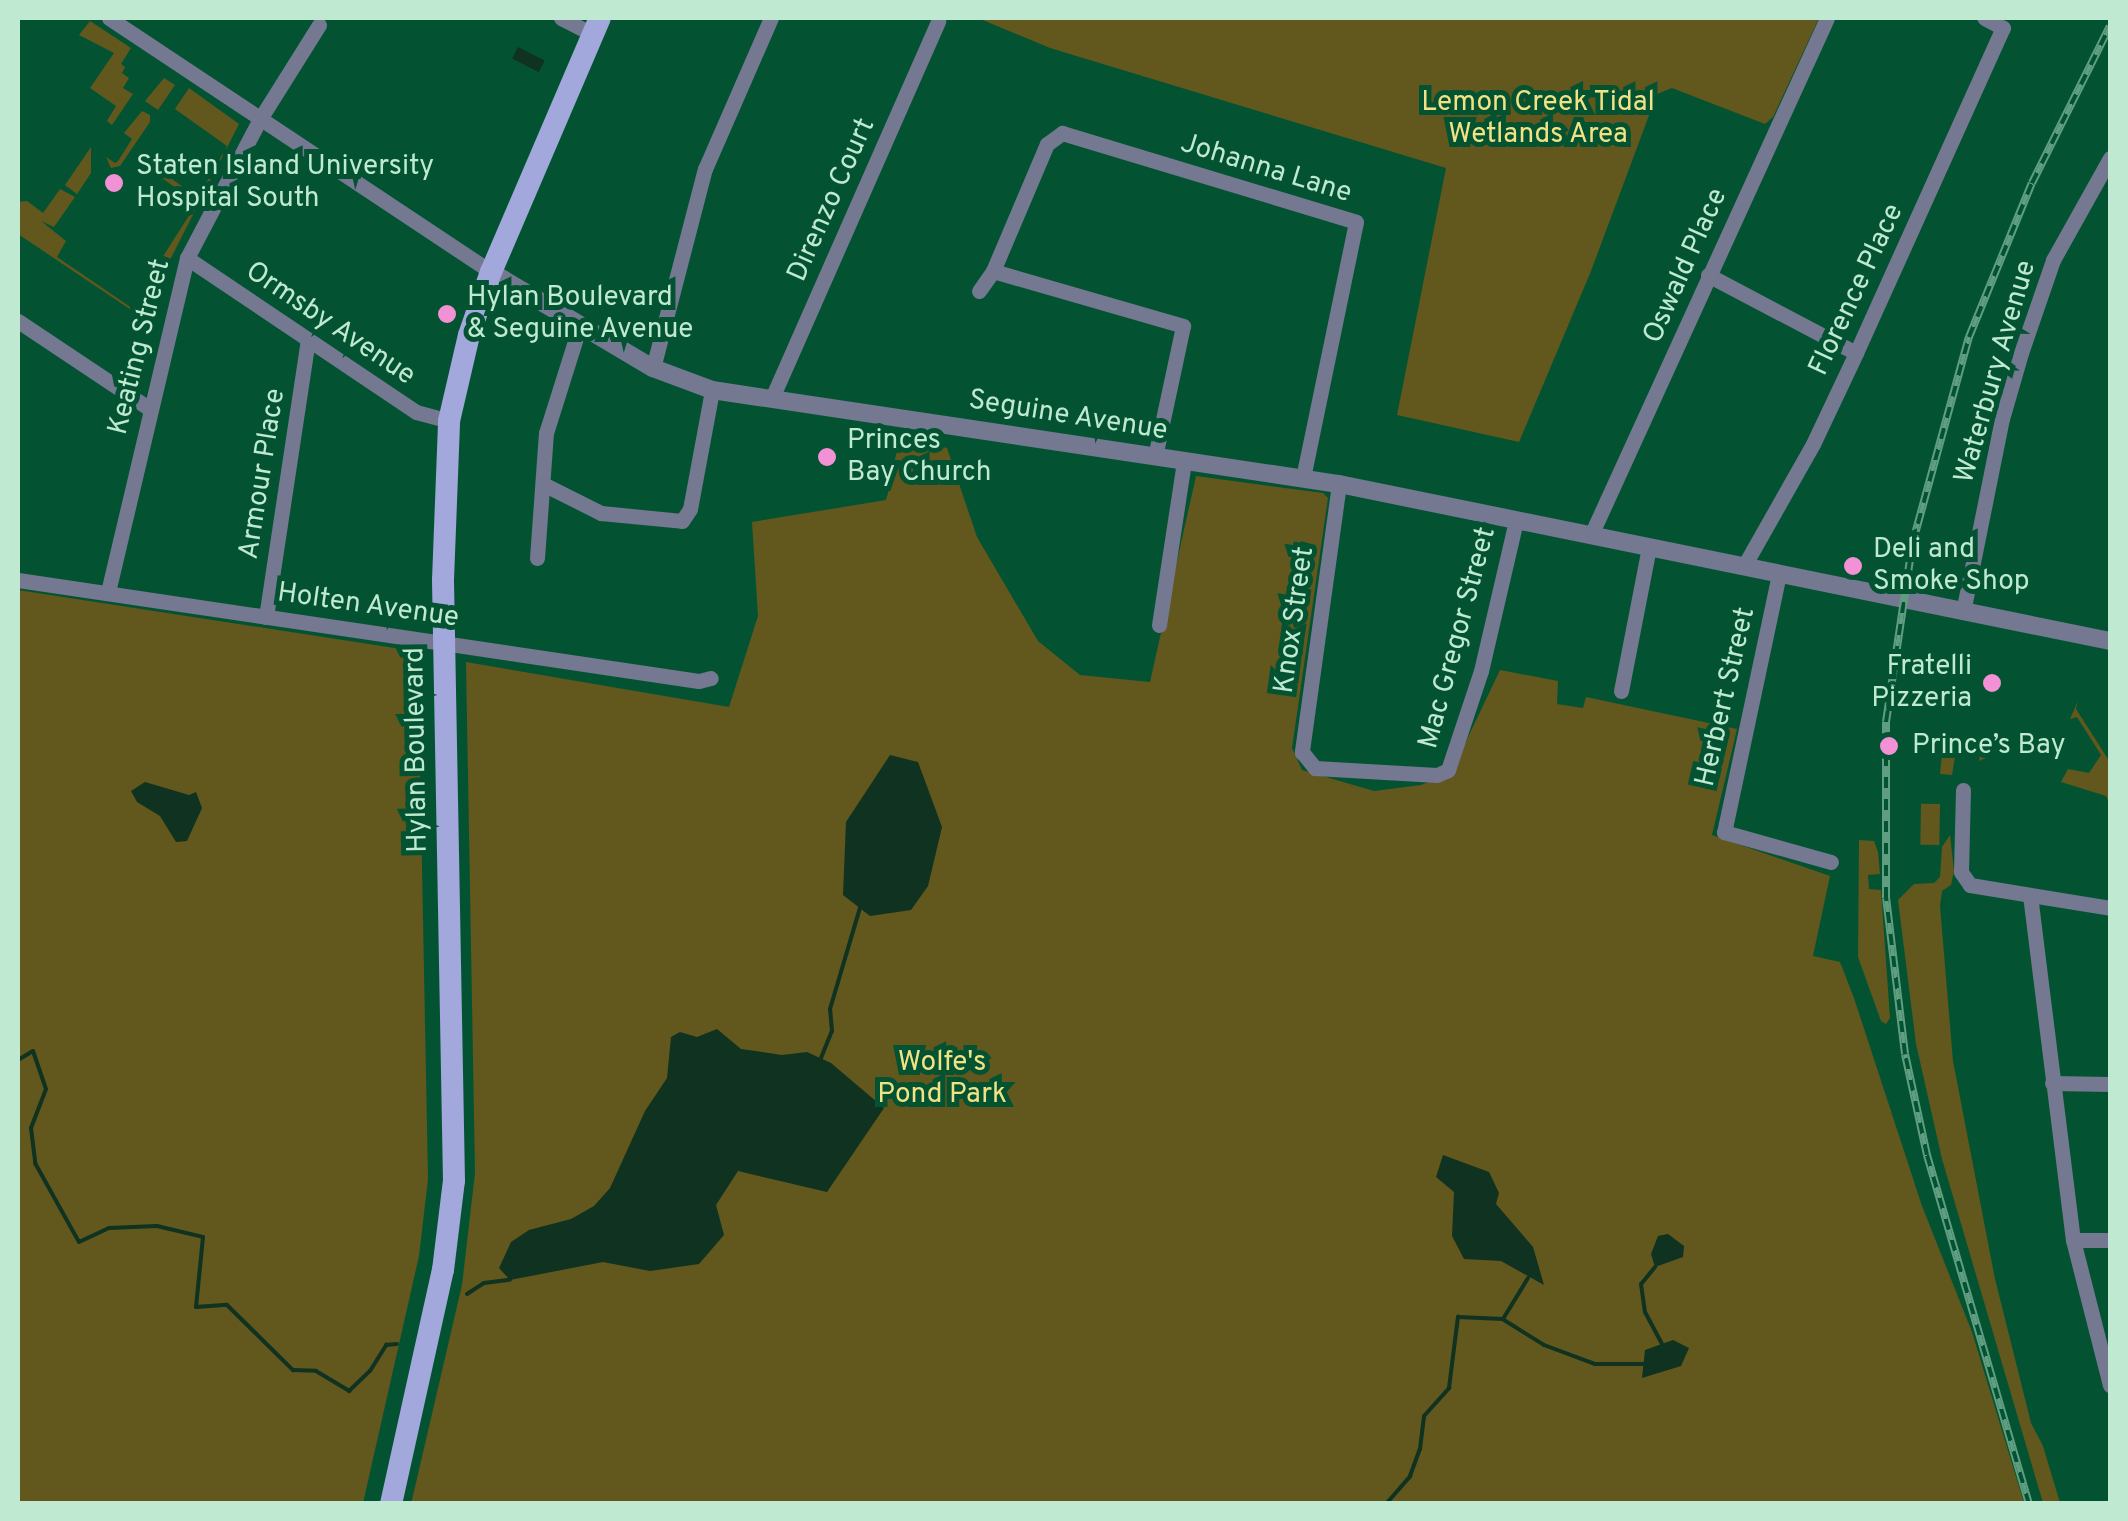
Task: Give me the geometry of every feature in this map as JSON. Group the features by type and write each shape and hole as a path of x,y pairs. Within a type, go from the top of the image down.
{"main road":[{"name":"Hylan Boulevard","path":"391,1504 443,1270 454,1181 444,493 449,421 465,349 492,272 596,26"}],"street":[{"name":"Seguine Avenue","path":"109,18 492,272 652,368 712,390 1340,484 2110,641"},
{"path":"561,18 596,26"},
{"path":"652,368 705,169 771,18"},
{"name":"Oswald Place","path":"1592,535 1827,18"},
{"name":"Florence Place","path":"1744,566 1813,444 2003,28 1984,18"},
{"name":"Direnzo Court","path":"772,398 938,21"},
{"name":"Keating Street","path":"108,592 186,258 260,119 319,26"},
{"name":"Johanna Lane","path":"978,291 993,271 1047,144 1062,133 1356,222 1304,479"},
{"name":"Waterbury Avenue","path":"1963,612 1992,461 2021,354 2053,260 2110,158"},
{"name":"Ormsby Avenue","path":"186,258 424,416 449,421"},
{"path":"993,271 1183,326 1155,457"},
{"path":"1708,276 1856,354"},
{"path":"18,321 150,409"},
{"path":"537,558 546,485 546,433 580,325"},
{"name":"Armour Place","path":"266,617 308,339"},
{"path":"546,485 601,514 682,521 690,509 712,390"},
{"path":"1159,625 1184,462"},
{"name":"Knox Street","path":"1340,484 1302,752 1306,762 1315,768 1437,775 1448,770"},
{"name":"Mac Gregor Street","path":"1448,770 1482,671 1516,520"},
{"path":"1622,691 1648,546"},
{"name":"Herbert Street","path":"1779,574 1724,832 1831,862"},
{"name":"Holten Avenue","path":"18,580 699,681 712,678"},
{"path":"1963,790 1960,872 1965,881 1975,888 2110,908"},
{"path":"2030,895 2073,1240 2110,1385"},
{"path":"2052,1083 2110,1084"},
{"path":"2073,1240 2110,1240"}],"green space":[{"name":"Lemon Creek Tidal Wetlands Area","path":"978,18 1819,18 1773,117 1765,124 1672,88 1657,94 1591,271 1519,442 1397,415 1446,168 1050,48"},
{"path":"90,21 131,48 121,64 125,67 122,73 129,78 123,88 133,94 112,125 107,121 116,106 90,88 114,53 79,35"},
{"path":"164,78 175,85 158,110 145,101"},
{"path":"189,88 239,124 169,262 161,296 146,283 197,203 159,176 163,173 198,197 227,146 175,109"},
{"path":"142,111 150,115 150,122 120,166 111,168 106,157 118,161 132,139 124,133"},
{"path":"91,147 91,173 77,194 65,185"},
{"path":"60,189 75,197 54,227 41,221 66,241 57,257 148,319 158,311 155,326 18,234 18,202 27,201 43,213"},
{"name":"Wolfe's Pond Park","path":"900,437 947,448 977,537 1038,641 1080,675 1150,682 1196,476 1323,493 1328,498 1292,748 1302,770 1374,791 1421,785 1451,773 1500,670 1558,681 1557,704 1583,708 1586,697 1737,729 1712,835 1830,876 1813,956 1840,962 1854,998 1922,1206 1972,1332 2024,1503 411,1504 462,1285 475,1173 466,662 729,707 758,616 752,522 886,500"},
{"path":"18,590 414,651 418,658 428,1179 419,1256 363,1503 18,1503"},
{"path":"2078,701 2076,709 2110,762 2110,805 2106,796 2061,782 2068,769 2089,773 2101,755 2077,717 2070,719"},
{"path":"1943,742 1987,753 1986,758 1979,761 1980,754 1956,751 1952,775 1940,774"},
{"path":"1921,804 1940,804 1939,845 1920,845"},
{"path":"1950,835 1954,871 1951,885 1942,891 1940,906 1953,1061 1995,1279 2031,1423 2043,1446 2060,1503 2043,1503 1942,1159 1916,1044 1898,900 1914,884 1934,883 1940,877 1942,847"},
{"path":"1859,840 1874,841 1878,852 1880,874 1868,875 1869,889 1881,890 1890,1018 1886,1024 1881,1021 1858,957"}],"shaded area":[{"path":"518,47 545,61 539,72 512,59"},
{"path":"890,755 918,762 942,827 928,886 911,910 870,916 843,895 846,822"},
{"path":"145,782 189,795 196,792 202,808 187,841 176,842 160,816 137,802 131,791"},
{"path":"717,1029 741,1049 782,1055 807,1052 831,1063 884,1108 827,1192 738,1171 716,1205 724,1235 699,1264 650,1271 603,1262 510,1280 499,1268 511,1242 529,1230 571,1219 594,1206 610,1188 645,1111 667,1078 671,1037 680,1032 697,1037"},
{"path":"1443,1155 1489,1172 1499,1193 1496,1204 1533,1247 1544,1285 1501,1261 1464,1259 1452,1236 1454,1192 1436,1177"},
{"path":"1668,1234 1684,1246 1683,1257 1655,1267 1651,1254 1658,1236"},
{"path":"1673,1340 1689,1348 1681,1366 1642,1378 1645,1350"}],"waterway":[{"path":"821,1058 832,1031 830,1009 860,908"},
{"path":"18,1060 33,1051 46,1089 31,1128 35,1163 79,1242 109,1228 157,1226 203,1237 196,1307 227,1305 293,1370 316,1371 349,1391 370,1371 386,1345 397,1344"},
{"path":"1655,1267 1641,1284 1645,1312 1662,1344"},
{"path":"1386,1504 1410,1476 1420,1449 1424,1416 1449,1388 1458,1317 1503,1319 1528,1278"},
{"path":"467,1294 484,1283 510,1280"},
{"path":"1504,1320 1544,1345 1595,1364 1644,1364"}],"railway":[{"path":"2029,1504 1927,1155 1905,1054 1886,898 1886,722 1912,545 1969,337 2032,183 2110,26"}],"place":[{"name":"Staten Island University Hospital South","path":"114,183"},
{"name":"Hylan Boulevard & Seguine Avenue","path":"447,314"},
{"name":"Princes Bay Church","path":"827,457"},
{"name":"Deli and Smoke Shop","path":"1853,566"},
{"name":"Fratelli Pizzeria","path":"1992,683"},
{"name":"Prince’s Bay","path":"1889,746"}]}
